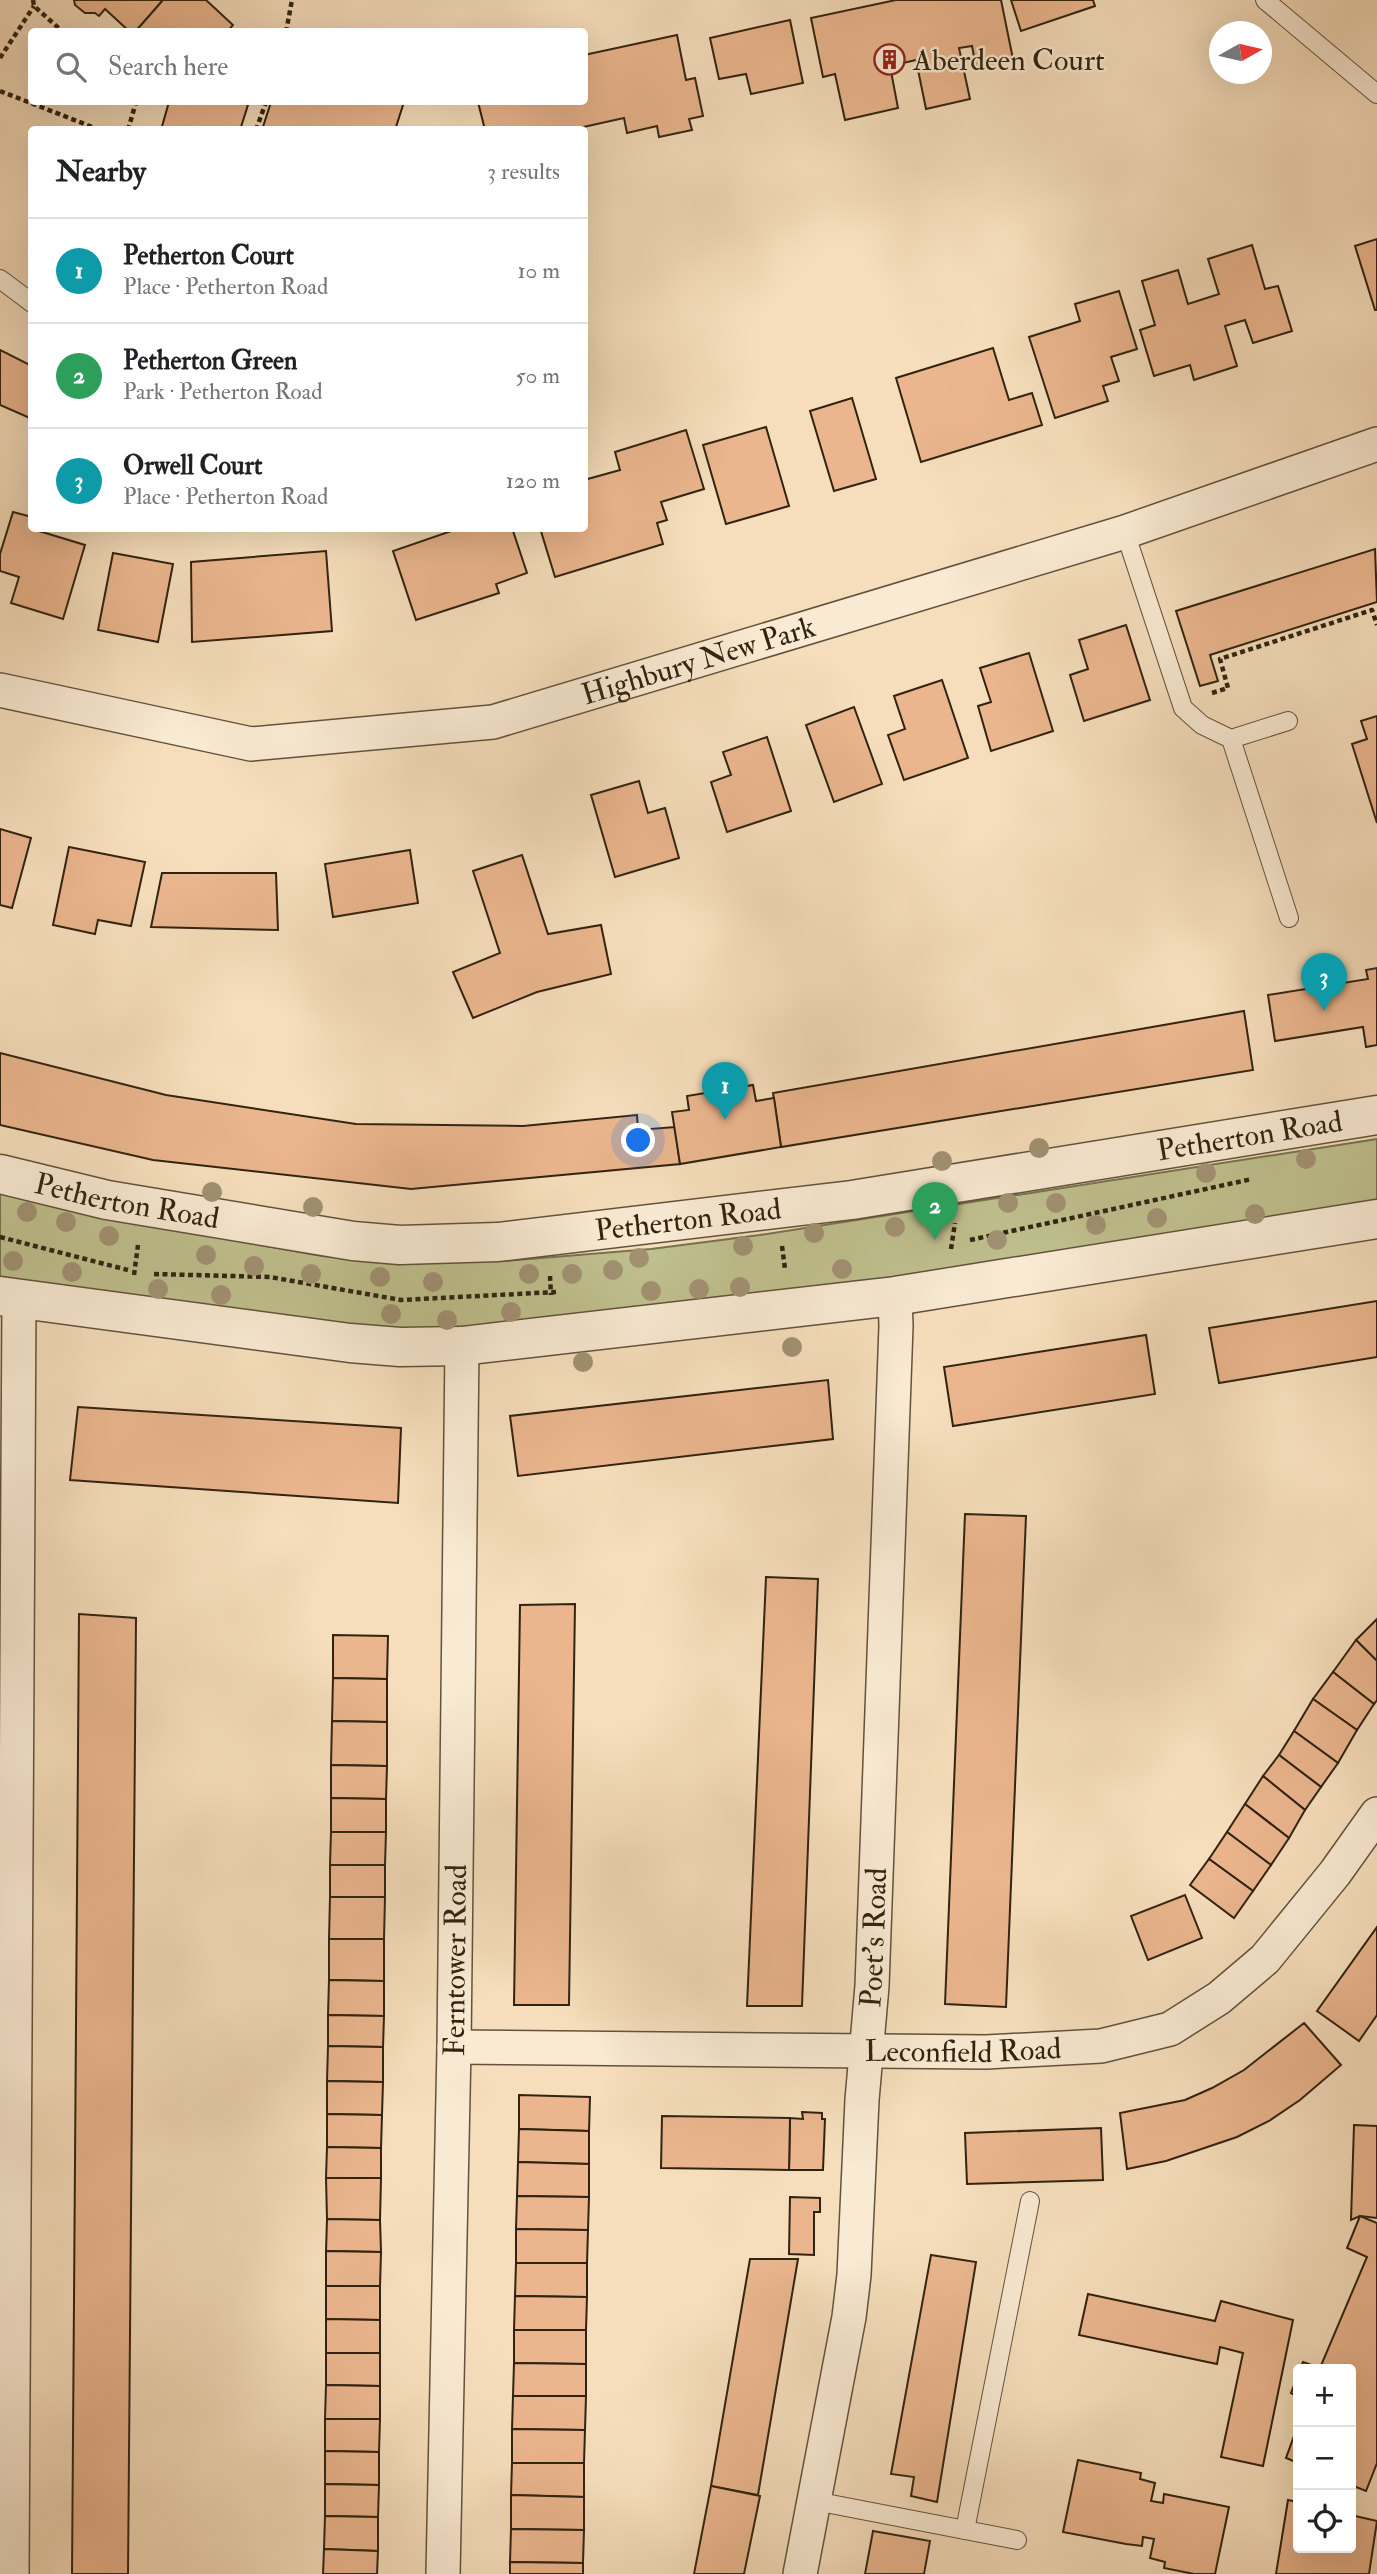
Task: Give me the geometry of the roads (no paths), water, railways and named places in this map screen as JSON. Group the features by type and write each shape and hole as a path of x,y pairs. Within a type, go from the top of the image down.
{"street":[{"name":"Highbury New Park","path":"0,690 251,744 493,722 1125,532 1377,444"},
{"name":"Petherton Road","path":"0,1174 107,1200 353,1241 400,1245 498,1242 778,1210 1377,1115"},
{"path":"12,2574 10,1297 350,1343 400,1347 462,1346 895,1296 1377,1219"},
{"name":"Poet's Road","path":"800,2574 849,2317 854,2275 862,2100 874,1945 895,1296"},
{"name":"Ferntower Road","path":"443,2574 454,2047 462,1346"},
{"name":"Leconfield Road","path":"454,2047 986,2052 1101,2046 1170,2029 1219,1998 1265,1959 1335,1873 1377,1814"}],"lane":[{"path":"1265,0 1377,94"},
{"path":"0,279 28,300"},
{"path":"1125,532 1181,703 1191,717 1231,739 1289,918"},
{"path":"1231,739 1288,721"},
{"path":"965,2530 1030,2201"},
{"path":"815,2501 1017,2540"}],"place":[{"name":"Aberdeen Court","path":"890,60"},
{"name":"Orwell Court","path":"1324,1011"},
{"name":"Petherton Court","path":"725,1120"},
{"name":"Petherton Green","path":"935,1240"}]}
